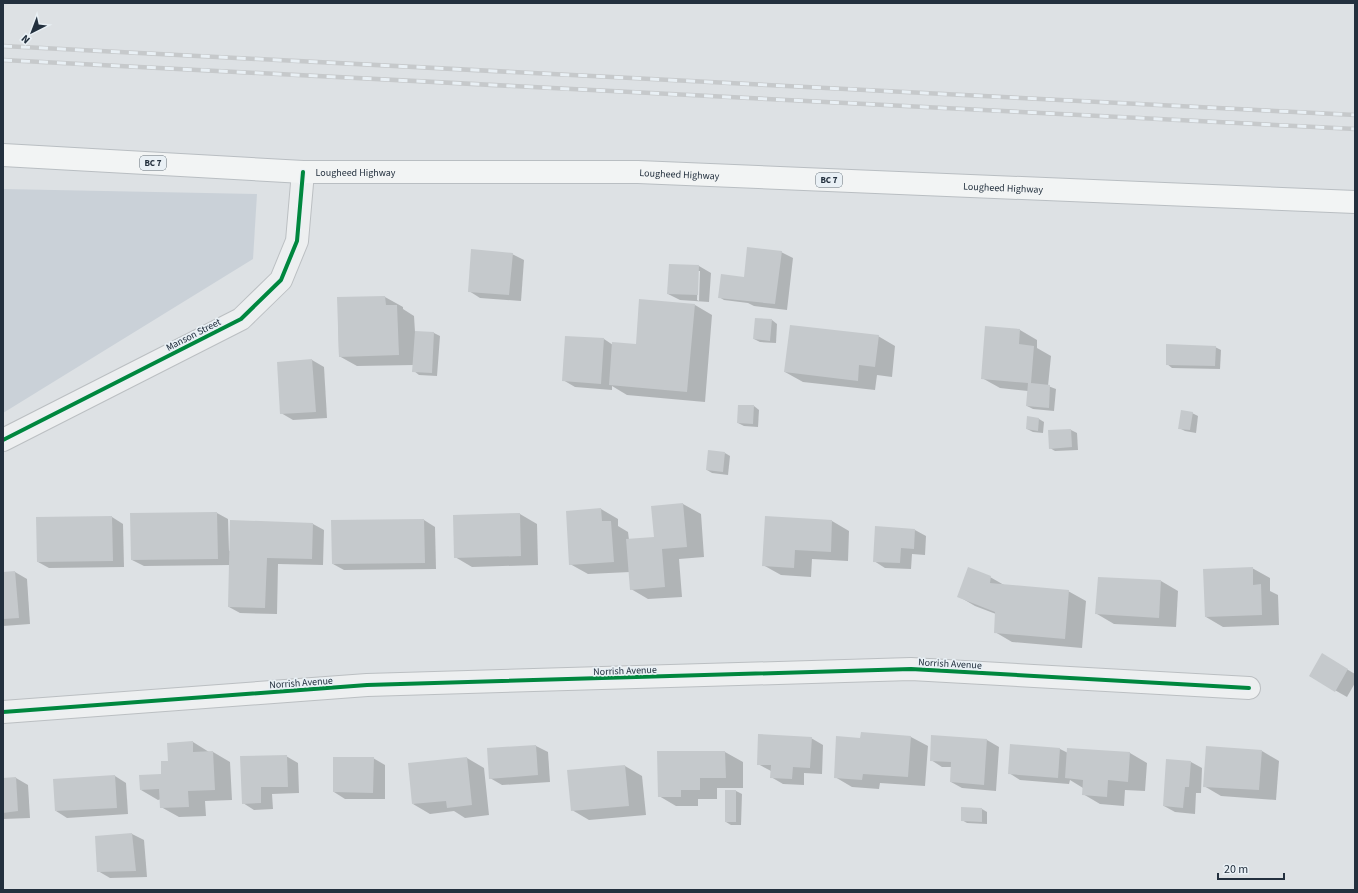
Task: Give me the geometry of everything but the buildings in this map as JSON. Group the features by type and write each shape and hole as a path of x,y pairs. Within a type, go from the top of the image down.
{"main road":[{"name":"Lougheed Highway","path":"3,155 303,172 638,172 1355,202"}],"street":[{"name":"Manson Street","path":"3,440 241,319 281,280 296,241 303,172"},
{"name":"Norrish Avenue","path":"3,712 367,685 911,669 1248,688"}],"shaded area":[{"path":"3,189 257,194 253,259 3,413"}],"railway":[{"path":"3,46 1355,115"},
{"path":"3,60 1355,129"}],"cycle path":[{"path":"3,440 241,319 281,280 297,241 303,172"},
{"path":"3,712 367,685 911,669 1249,688"}]}
